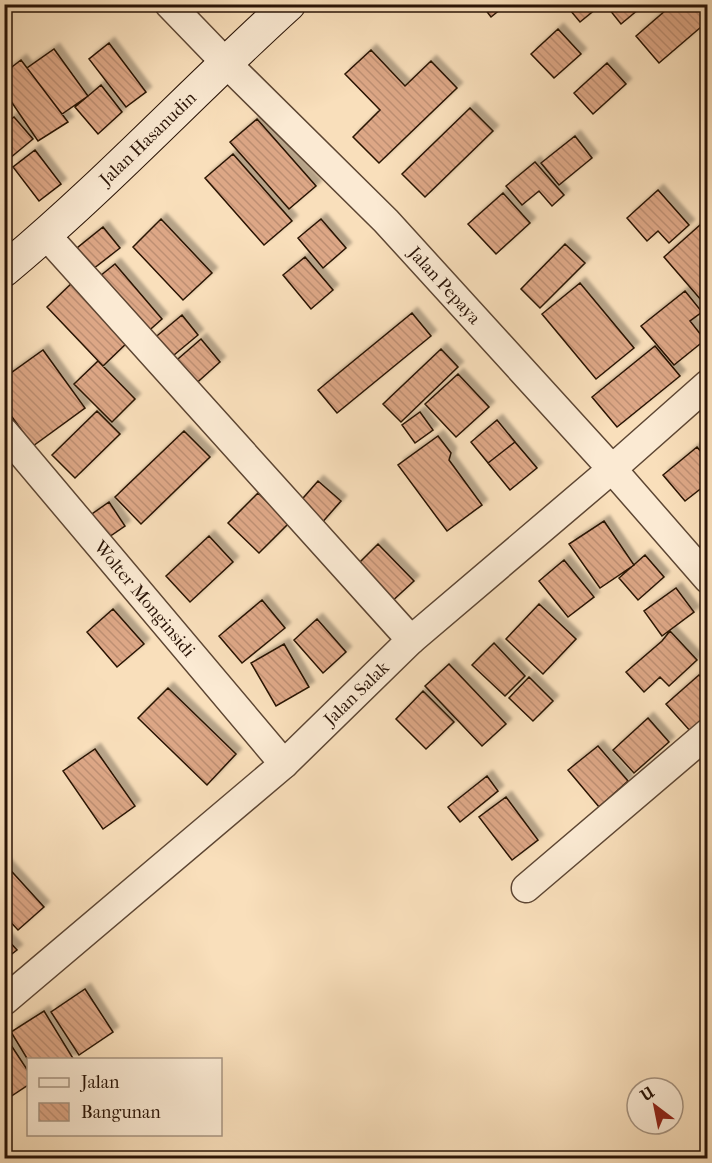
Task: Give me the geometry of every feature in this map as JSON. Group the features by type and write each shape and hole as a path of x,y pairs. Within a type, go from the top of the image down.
{"main road":[{"name":"Jalan Hasanudin","path":"4,270 46,235 225,62 289,4"}],"street":[{"name":"Jalan Pepaya","path":"170,4 225,62 386,221 708,579"},
{"path":"46,235 411,640"},
{"name":"Jalan Salak","path":"4,1001 284,764 411,640 612,470 708,384"},
{"name":"Wolter Monginsidi","path":"4,432 284,764"},
{"path":"526,888 708,733"}],"building":[{"path":"481,4 507,4 491,17"},
{"path":"565,4 602,4 580,22"},
{"path":"605,4 645,4 621,24"},
{"path":"673,4 700,4 708,13 708,21 659,63 636,36"},
{"path":"558,29 581,54 554,78 531,54"},
{"path":"109,43 146,92 126,107 89,59"},
{"path":"54,49 88,96 62,114 27,68"},
{"path":"371,50 405,86 431,61 457,88 379,163 353,137 380,110 345,74"},
{"path":"21,60 68,122 38,141 4,91 4,73"},
{"path":"607,63 626,84 593,114 574,93"},
{"path":"101,85 122,112 98,134 75,107"},
{"path":"470,108 493,131 425,197 402,174"},
{"path":"14,117 33,139 4,163 4,125"},
{"path":"257,119 316,186 289,209 230,142"},
{"path":"575,136 592,158 559,185 541,163"},
{"path":"35,150 61,184 39,201 13,167"},
{"path":"233,154 292,221 264,245 205,178"},
{"path":"535,162 564,195 552,206 539,191 522,205 506,186"},
{"path":"658,190 689,225 669,243 658,231 647,241 627,218"},
{"path":"503,193 530,223 496,254 468,224"},
{"path":"161,219 212,273 183,300 133,247"},
{"path":"321,219 346,248 323,268 298,238"},
{"path":"700,225 708,233 708,255 706,257 708,259 708,308 664,257"},
{"path":"103,227 120,248 93,269 77,248"},
{"path":"565,244 585,263 540,308 521,289"},
{"path":"305,257 333,290 311,309 283,275"},
{"path":"115,264 162,319 143,336 95,280"},
{"path":"74,281 130,340 103,366 47,307"},
{"path":"580,283 634,348 596,379 542,314"},
{"path":"685,291 702,312 690,321 705,340 674,365 641,326"},
{"path":"412,313 431,336 337,413 318,390"},
{"path":"182,315 198,335 168,360 152,340"},
{"path":"201,339 220,362 191,388 171,365"},
{"path":"655,346 680,376 617,427 592,397"},
{"path":"441,349 458,367 401,422 383,404"},
{"path":"43,350 85,408 33,446 4,406 4,378"},
{"path":"98,361 135,399 112,422 74,384"},
{"path":"458,374 489,407 456,437 425,404"},
{"path":"97,411 120,434 75,478 52,455"},
{"path":"420,412 433,430 415,443 402,425"},
{"path":"497,420 515,442 488,463 471,442"},
{"path":"184,431 210,457 141,524 115,497"},
{"path":"438,436 451,453 449,460 482,505 447,531 398,465"},
{"path":"515,442 537,468 510,490 488,463"},
{"path":"697,447 708,460 708,483 685,501 663,475"},
{"path":"318,481 341,501 320,525 297,505"},
{"path":"258,493 289,523 259,553 228,523"},
{"path":"109,502 125,526 106,539 89,516"},
{"path":"604,521 634,565 600,588 569,544"},
{"path":"209,536 233,562 190,602 166,576"},
{"path":"378,544 414,581 389,604 354,568"},
{"path":"645,555 664,577 638,600 619,578"},
{"path":"564,560 594,597 568,617 539,581"},
{"path":"676,588 694,612 662,636 644,611"},
{"path":"262,600 285,628 242,663 219,636"},
{"path":"539,604 576,639 543,674 506,639"},
{"path":"113,609 144,644 117,667 87,632"},
{"path":"317,619 346,652 323,673 294,640"},
{"path":"670,631 697,660 669,686 660,677 644,692 626,672 662,641"},
{"path":"494,643 525,676 505,696 472,665"},
{"path":"284,644 309,687 276,706 251,663"},
{"path":"449,664 506,724 482,746 425,686"},
{"path":"699,675 708,684 708,719 692,733 666,704"},
{"path":"529,677 553,701 533,721 509,698"},
{"path":"168,688 236,754 207,785 138,718"},
{"path":"423,691 454,722 426,749 396,719"},
{"path":"648,718 669,742 634,773 613,750"},
{"path":"598,746 628,781 599,807 568,770"},
{"path":"95,749 135,806 103,829 63,771"},
{"path":"487,776 498,791 460,822 448,807"},
{"path":"506,797 538,840 512,860 479,817"},
{"path":"4,863 44,907 18,930 4,915"},
{"path":"4,936 17,950 4,960"},
{"path":"85,989 113,1032 79,1055 51,1012"},
{"path":"44,1011 73,1058 27,1058 11,1032"},
{"path":"5,1036 27,1069 27,1086 10,1097 4,1089"}]}
